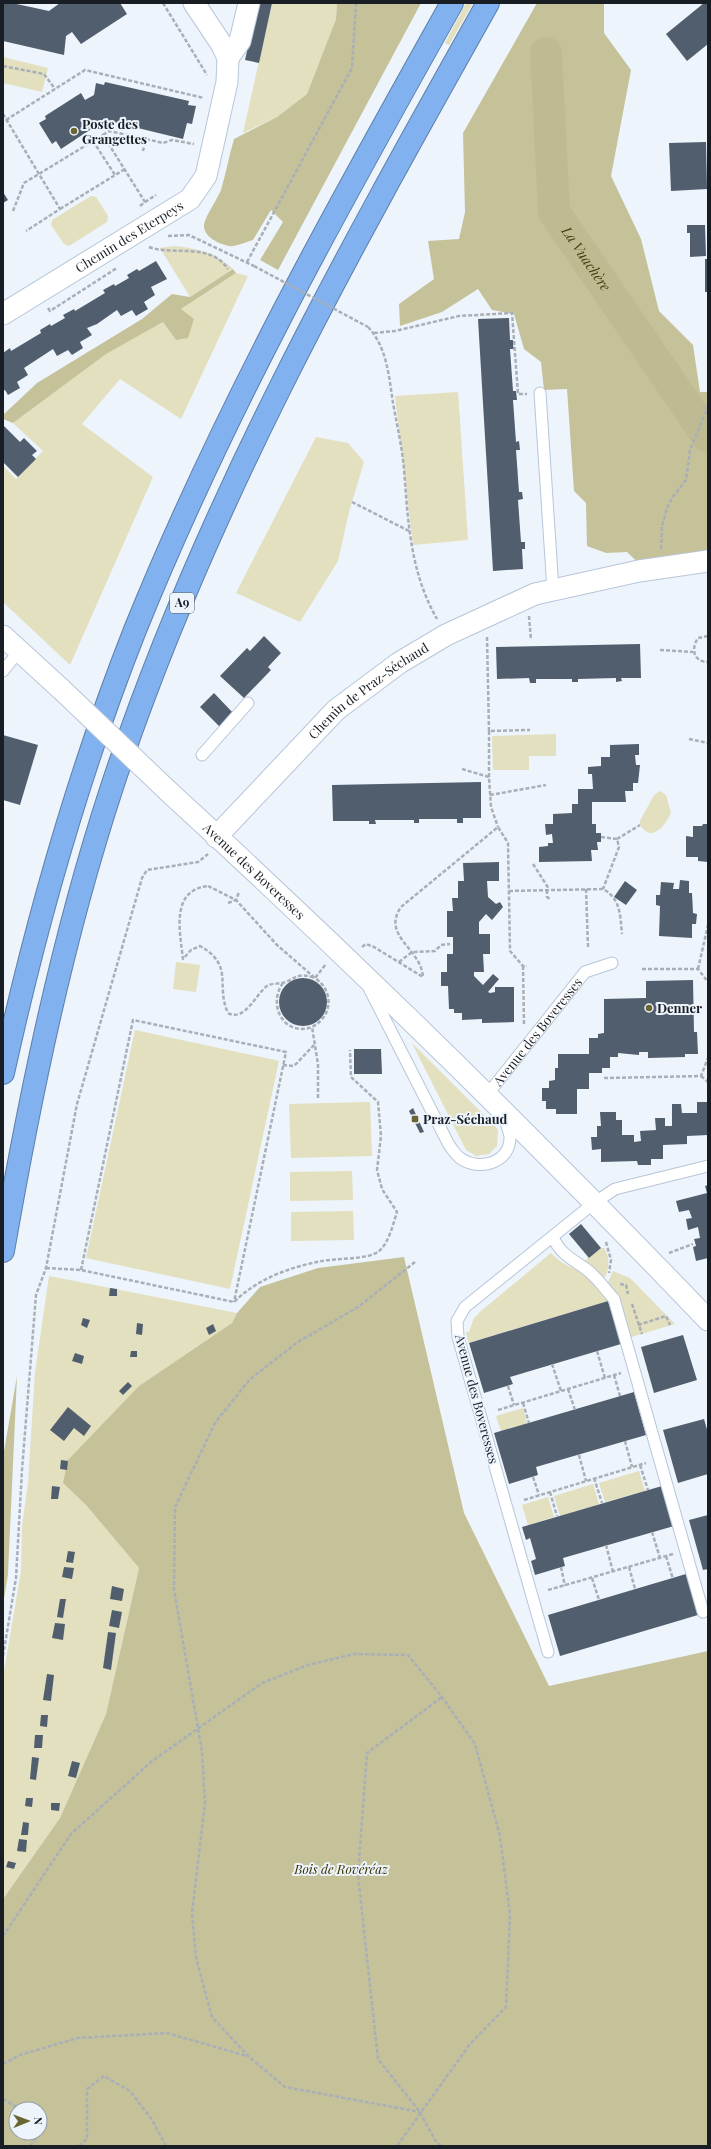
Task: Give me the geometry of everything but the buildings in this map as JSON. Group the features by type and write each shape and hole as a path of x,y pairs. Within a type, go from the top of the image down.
{"highway":[{"name":"A9","path":"3,1074 41,914 64,833 111,693 152,588 200,479 239,398 308,263 452,3"},
{"name":"A9","path":"3,1251 36,1075 51,1007 76,908 112,790 164,646 201,556 273,403 400,160 488,3"}],"street":[{"name":"Chemin des Eterpeys","path":"3,314 190,199 206,176 227,82 228,58 222,45 194,3"},
{"path":"228,58 240,41 249,3"},
{"name":"Chemin de Praz-Séchaud","path":"219,839 336,710 399,663 446,635 535,594 663,567 708,561"},
{"name":"Avenue des Boveresses","path":"3,636 20,650 494,1101 708,1320"}],"lane":[{"path":"540,393 553,590"},
{"path":"3,671 20,650"},
{"path":"202,755 248,702"},
{"name":"Avenue des Boveresses","path":"494,1101 585,972 612,963"},
{"path":"360,972 448,1143 459,1157 478,1166 490,1165 502,1157 507,1149 510,1137 494,1101"},
{"name":"Avenue des Boveresses","path":"548,1652 458,1337 457,1321 465,1308 553,1238 594,1203 615,1189 708,1166"},
{"path":"553,1238 557,1247 566,1257 586,1269 614,1299 658,1459 703,1612"}],"path":[{"path":"163,3 208,76"},
{"path":"247,262 352,68 356,3"},
{"path":"3,66 44,74 55,89"},
{"path":"6,120 85,70 206,98"},
{"path":"3,114 60,209"},
{"path":"13,210 24,183 109,131 163,143 172,140 195,144"},
{"path":"103,135 145,202 136,209"},
{"path":"143,151 146,139"},
{"path":"94,141 115,175"},
{"path":"26,231 125,169"},
{"path":"160,237 189,235 247,262 368,327 374,333 386,362 404,467 409,532 414,564 435,615 446,635"},
{"path":"142,250 148,246 158,250 191,250 205,253 225,265 228,269"},
{"path":"47,306 50,311 119,267"},
{"path":"374,333 395,331 459,316 512,313 518,394 540,393"},
{"path":"663,567 661,547 662,526 672,498 686,480 690,450 708,406"},
{"path":"352,502 409,532"},
{"path":"487,635 489,687 489,777 491,807 498,827 508,843 510,951 522,966 524,1030"},
{"path":"708,636 698,638 694,644 693,652 697,658 704,662 708,662"},
{"path":"660,650 693,652"},
{"path":"489,731 530,730"},
{"path":"689,739 708,743"},
{"path":"462,768 489,777"},
{"path":"490,795 546,785"},
{"path":"601,837 617,839 640,825"},
{"path":"357,952 366,944 423,977 422,967 395,928 394,919 397,913 402,907 498,827"},
{"path":"3,1656 16,1578 22,1470 36,1295 46,1268 77,1104 142,878 147,870 198,862 219,839"},
{"path":"603,889 619,847 617,839"},
{"path":"533,864 548,890 547,897 550,899"},
{"path":"283,983 277,994 276,1002 279,1016 292,1027 306,1029 312,1028 324,1019 329,1006 326,990 314,978 277,945 236,900 208,886 196,887 188,894 180,909 180,936 183,959 191,950 200,946 212,953 219,964 223,978 226,1007 232,1014 242,1012 266,986 283,983 296,976 314,978"},
{"path":"586,889 588,947"},
{"path":"509,891 603,889 612,894 619,905 622,934"},
{"path":"228,903 236,900 239,892"},
{"path":"708,926 698,968 708,982"},
{"path":"399,962 412,952 435,951 441,945 450,944"},
{"path":"314,978 328,961"},
{"path":"522,966 527,966"},
{"path":"642,969 698,968"},
{"path":"81,1270 133,1020 286,1052 234,1302"},
{"path":"312,1028 318,1064 318,1098"},
{"path":"283,1065 293,1066 315,1044"},
{"path":"234,1302 258,1283 287,1271 322,1261 371,1255 380,1251 389,1233 397,1212 382,1190 378,1170 381,1136 378,1102 351,1077 350,1050"},
{"path":"700,1076 708,1058"},
{"path":"604,1078 700,1076 708,1082"},
{"path":"601,1286 607,1281 611,1269 610,1252 605,1244 607,1238"},
{"path":"654,1265 670,1252 693,1244"},
{"path":"415,1262 358,1307 298,1342 250,1379 215,1423 175,1507 174,1590 202,1751 205,1803 192,1913 196,1958 212,2017 248,2056 285,2087 420,2112"},
{"path":"46,1268 81,1270 234,1302"},
{"path":"632,1303 642,1334"},
{"path":"620,1322 634,1326 666,1316 670,1326"},
{"path":"597,1351 605,1378"},
{"path":"552,1364 561,1391"},
{"name":"Avenue des Boveresses","path":"498,1410 633,1369"},
{"path":"614,1375 620,1396"},
{"path":"508,1386 514,1405"},
{"path":"568,1389 575,1410"},
{"path":"523,1403 529,1423"},
{"path":"625,1441 632,1467"},
{"path":"579,1455 586,1481"},
{"path":"524,1500 658,1459"},
{"path":"640,1465 648,1490"},
{"path":"533,1477 539,1495"},
{"path":"594,1478 602,1503"},
{"path":"550,1492 557,1516"},
{"path":"652,1532 660,1558"},
{"path":"606,1545 613,1572"},
{"path":"548,1590 685,1550"},
{"path":"666,1556 672,1578"},
{"path":"561,1567 565,1586"},
{"path":"629,1567 635,1590"},
{"path":"592,1578 599,1600"},
{"path":"3,1936 71,1834 151,1762 262,1683 308,1665 354,1654 408,1655 442,1697 475,1744 500,1836 510,1914 506,2007 470,2044 397,2146"},
{"path":"442,1697 367,1753 358,1875 378,2059 420,2112 435,2140 442,2146"},
{"path":"3,2064 20,2055 78,2038 167,2033 248,2056"},
{"path":"79,2146 88,2139 87,2089 104,2076 130,2091 151,2118 166,2146"}],"shaded area":[{"path":"272,3 337,3 336,19 307,94 277,117 243,133"},
{"path":"466,3 473,3 449,45 445,43"},
{"path":"3,57 48,68 42,92 3,83"},
{"path":"91,196 96,197 108,216 107,222 69,246 64,244 51,225 52,220"},
{"path":"174,246 206,252 220,259 233,269 190,297 160,248"},
{"path":"236,273 248,276 181,419 120,379 82,424 153,477 70,665 3,602 3,466 16,479 43,451 13,423 108,352 163,322 176,340 181,309"},
{"path":"458,392 468,540 413,545 395,396"},
{"path":"316,437 348,443 364,462 349,512 338,561 300,622 236,593"},
{"path":"556,734 556,756 529,756 529,770 493,770 492,736"},
{"path":"660,791 666,795 671,813 658,831 649,833 640,825 640,821 654,795"},
{"path":"176,962 200,965 196,992 173,989"},
{"path":"135,1030 279,1061 230,1289 86,1258"},
{"path":"412,1043 498,1130 497,1146 489,1154 476,1156 466,1150"},
{"path":"370,1102 372,1156 291,1158 289,1104"},
{"path":"352,1171 353,1200 290,1201 290,1172"},
{"path":"353,1211 354,1240 291,1241 291,1212"},
{"path":"601,1248 604,1248 606,1251 608,1259 607,1272 603,1279 584,1261"},
{"path":"551,1253 562,1263 583,1273 593,1282 608,1301 468,1343 466,1332 469,1332 474,1318"},
{"path":"613,1271 630,1278 675,1324 628,1338 606,1287"},
{"path":"49,1276 237,1313 232,1323 139,1386 63,1483 86,1505 139,1568 106,1714 60,1818 3,1899 3,1677 21,1571 22,1526 28,1483 35,1372"},
{"path":"523,1408 527,1424 501,1431 496,1416"},
{"path":"639,1471 645,1491 605,1502 599,1483"},
{"path":"593,1484 599,1504 560,1516 554,1496"},
{"path":"548,1497 554,1517 528,1525 522,1505"}],"green space":[{"path":"337,3 421,3 278,270 260,260 283,222 271,210 253,240 234,246 225,245 209,237 204,226 208,214 221,190 234,139 277,117 307,94 336,19"},
{"path":"537,3 604,3 604,33 631,70 611,176 641,239 659,311 693,345 700,392 708,392 708,556 649,573 627,552 606,553 587,546 586,503 574,491 567,389 544,390 541,362 524,349 514,314 492,310 478,289 442,312 400,326 399,304 434,279 428,241 459,239 465,212 463,133"},
{"path":"233,269 236,273 181,309 194,319 188,338 176,340 163,322 106,354 13,423 3,419 3,415 37,383 142,319 172,294 190,297"},
{"name":"Bois de Rovéréaz","path":"404,1257 464,1513 549,1686 708,1651 708,2146 3,2146 3,1899 60,1818 106,1714 139,1568 86,1505 63,1483 68,1460 139,1386 232,1323 237,1313 260,1287 318,1268"},
{"path":"17,1376 8,1574 3,1605 3,1457"}],"waterway":[{"name":"La Vuachère","path":"546,53 554,212 708,437"}],"place":[{"name":"Poste des Grangettes","path":"74,131"},
{"name":"Denner","path":"649,1008"},
{"name":"Praz-Séchaud","path":"415,1119"}]}
